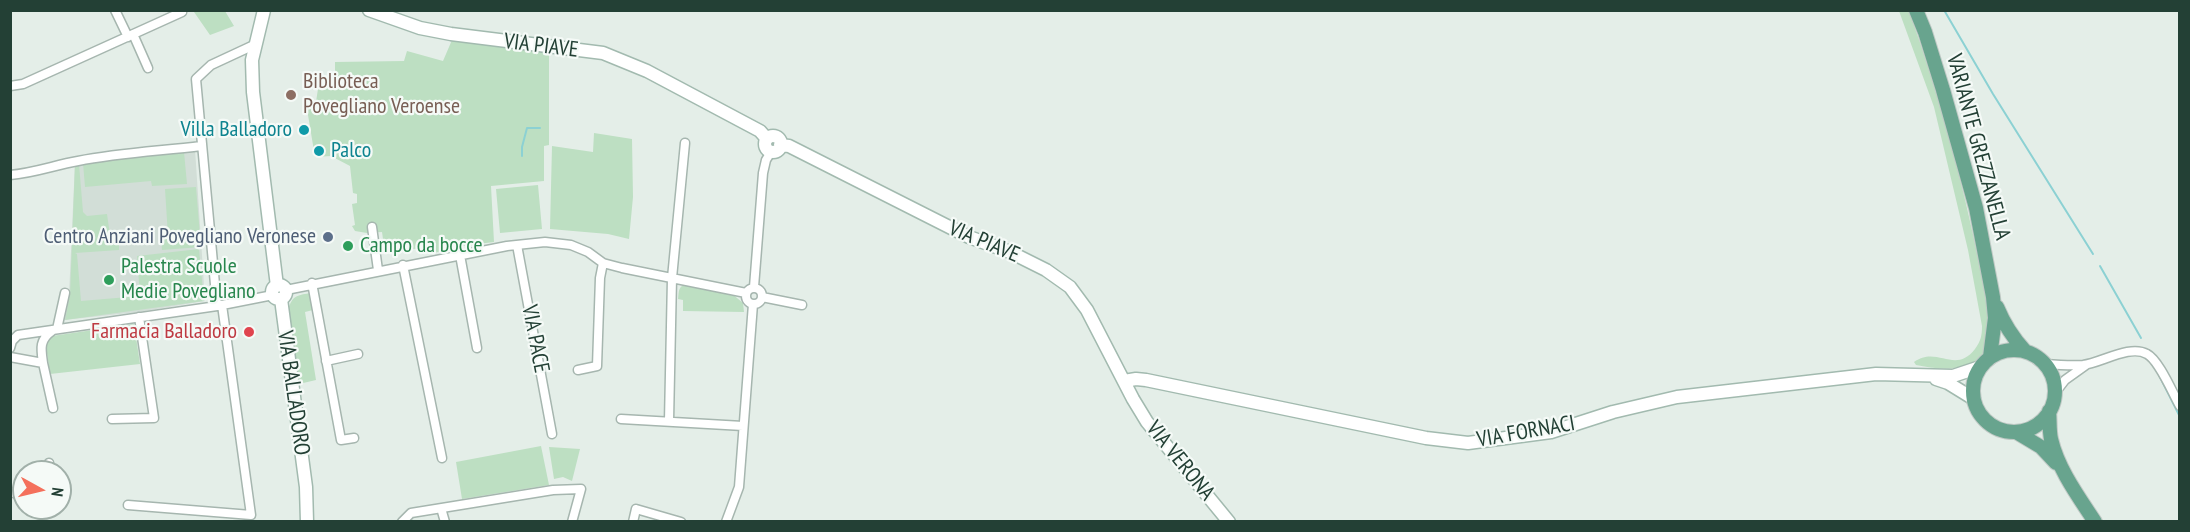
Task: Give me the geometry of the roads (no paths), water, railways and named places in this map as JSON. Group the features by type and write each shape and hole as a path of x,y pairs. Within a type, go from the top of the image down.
{"main road":[{"name":"VARIANTE GREZZANELLA","path":"1916,10 1943,90 1973,197 1993,297 1995,318 1990,357"},
{"name":"VARIANTE GREZZANELLA","path":"1993,297 2002,320 2015,340 2025,351 2036,356 2045,364"},
{"path":"2025,351 2004,351 1990,357 1980,368 1973,385 1978,411 1986,421 2002,430 2016,432 2029,429 2037,424 2049,411"},
{"path":"2045,364 2054,380 2055,393 2049,411 2050,436 2063,471"},
{"path":"2016,432 2041,447 2063,471 2095,522"}],"street":[{"path":"115,10 148,68"},
{"name":"VIA BALLADORO","path":"264,10 254,45 253,92 306,487 314,522"},
{"name":"VIA PIAVE","path":"369,10 420,28 451,34 603,53 647,71 760,131 767,139 778,138 776,149 789,146 969,237 1010,252 1046,270 1070,287 1087,310 1133,399"},
{"path":"10,86 23,84 182,12"},
{"path":"128,505 251,515 219,305 201,146 196,79 211,65 254,45"},
{"path":"669,421 672,278 685,143"},
{"path":"10,175 27,174 78,160 201,146"},
{"path":"754,287 763,173 766,160 776,149"},
{"path":"372,227 378,270"},
{"path":"10,348 12,341 18,335 219,305 312,283 517,244 545,242 571,245 588,252 603,263 746,293"},
{"name":"VIA PACE","path":"517,244 552,434"},
{"path":"460,255 477,348"},
{"path":"578,370 597,366 600,278 603,263"},
{"path":"403,265 442,458"},
{"path":"312,283 341,440 354,438"},
{"path":"753,304 746,299 746,293 754,287"},
{"path":"754,287 759,289 762,297"},
{"path":"53,408 41,343 45,336 55,330 65,293"},
{"path":"753,304 760,301 762,297"},
{"path":"762,297 802,305"},
{"path":"726,522 739,487 753,304"},
{"path":"112,419 153,418 139,318"},
{"path":"2045,364 2086,364 2133,351 2147,353 2154,360 2180,406"},
{"path":"326,361 358,354"},
{"path":"10,357 43,363"},
{"path":"2055,393 2065,380 2086,364"},
{"path":"1929,376 1953,376 1980,368"},
{"name":"VIA FORNACI","path":"1125,381 1146,380 1426,438 1468,443 1551,432 1613,412 1677,397 1876,374 1908,373 1929,376"},
{"path":"1929,376 1948,383 1974,399"},
{"name":"VIA VERONA","path":"1133,399 1147,422 1229,522"},
{"path":"621,419 743,426"},
{"name":"VIA BALLADORO","path":"306,487 307,522"},
{"path":"402,522 411,513 553,490 581,489 572,522"},
{"path":"441,508 445,522"},
{"path":"633,522 636,509 681,522"}],"waterway":[{"path":"1944,10 1993,94 2093,254"},
{"path":"522,156 527,128 540,128"},
{"path":"2100,266 2141,338"},
{"path":"2159,375 2180,417"}],"place":[{"name":"Biblioteca Povegliano Veroense","path":"291,95"},
{"name":"Villa Balladoro","path":"304,130"},
{"name":"Palco","path":"319,151"},
{"name":"Centro Anziani Povegliano Veronese","path":"328,237"},
{"name":"Campo da bocce","path":"348,246"},
{"name":"Palestra Scuole Medie Povegliano","path":"109,280"},
{"name":"Farmacia Balladoro","path":"249,332"}]}
